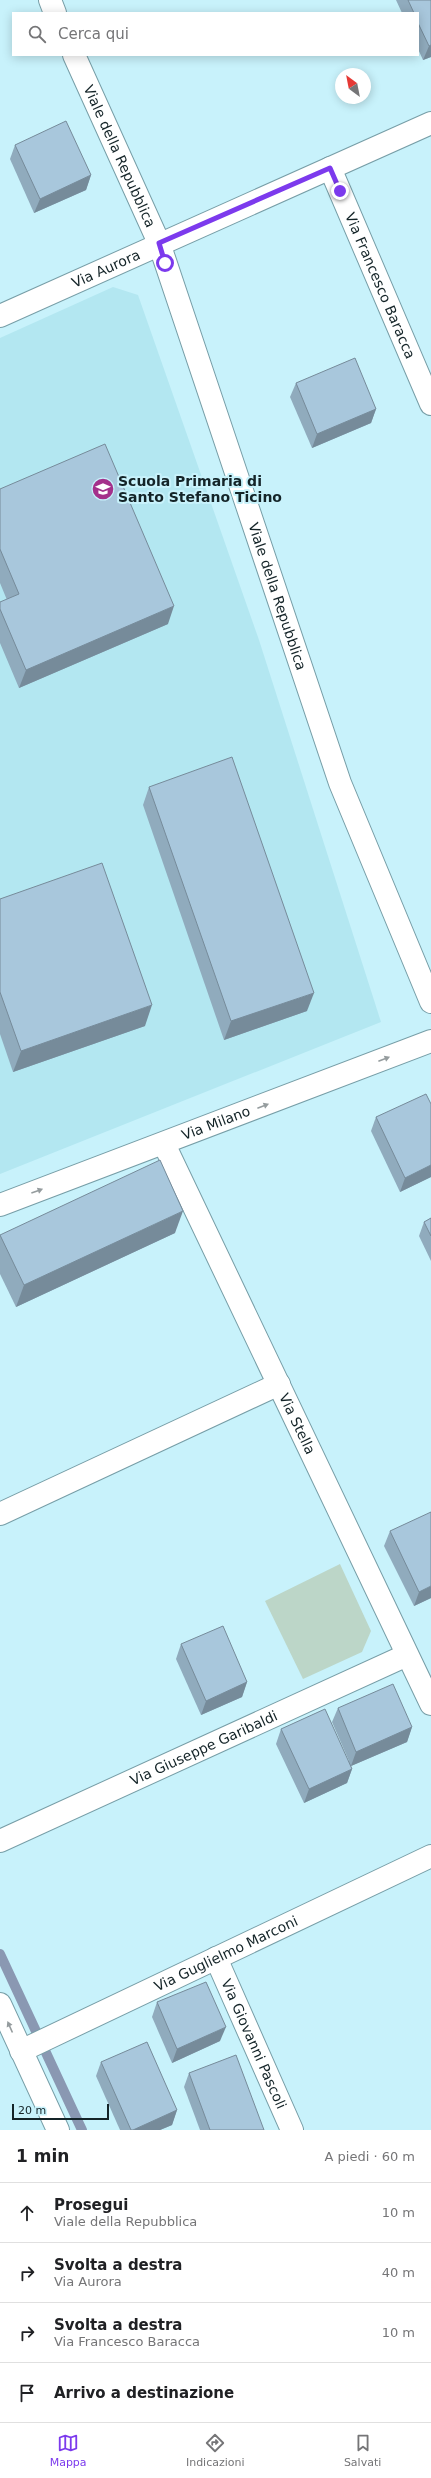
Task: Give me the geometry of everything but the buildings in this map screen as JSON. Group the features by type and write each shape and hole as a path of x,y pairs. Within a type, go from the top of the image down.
{"street":[{"path":"50,0 55,12"},
{"name":"Viale della Repubblica","path":"74,56 159,243 340,783 431,1002"},
{"name":"Via Aurora","path":"0,316 159,243 431,123"},
{"name":"Via Francesco Baracca","path":"330,168 431,404"},
{"name":"Via Milano","path":"0,1205 431,1042"},
{"name":"Via Stella","path":"164,1144 431,1704"},
{"path":"0,1514 279,1384"},
{"name":"Via Giuseppe Garibaldi","path":"0,1841 408,1655"},
{"name":"Via Guglielmo Marconi","path":"24,2049 431,1856"},
{"name":"Via Giovanni Pascoli","path":"216,1958 292,2130"},
{"path":"0,2004 24,2049 58,2130"}],"shaded area":[{"path":"113,287 138,295 259,640 381,1022 0,1174 0,338"}],"green space":[{"path":"340,1564 371,1631 362,1652 303,1679 265,1601"}],"waterway":[{"path":"0,1954 82,2130"}],"place":[{"name":"Scuola Primaria di Santo Stefano Ticino","path":"103,489"}],"route":[{"path":"165,263 159,243 330,168 340,191"}]}
